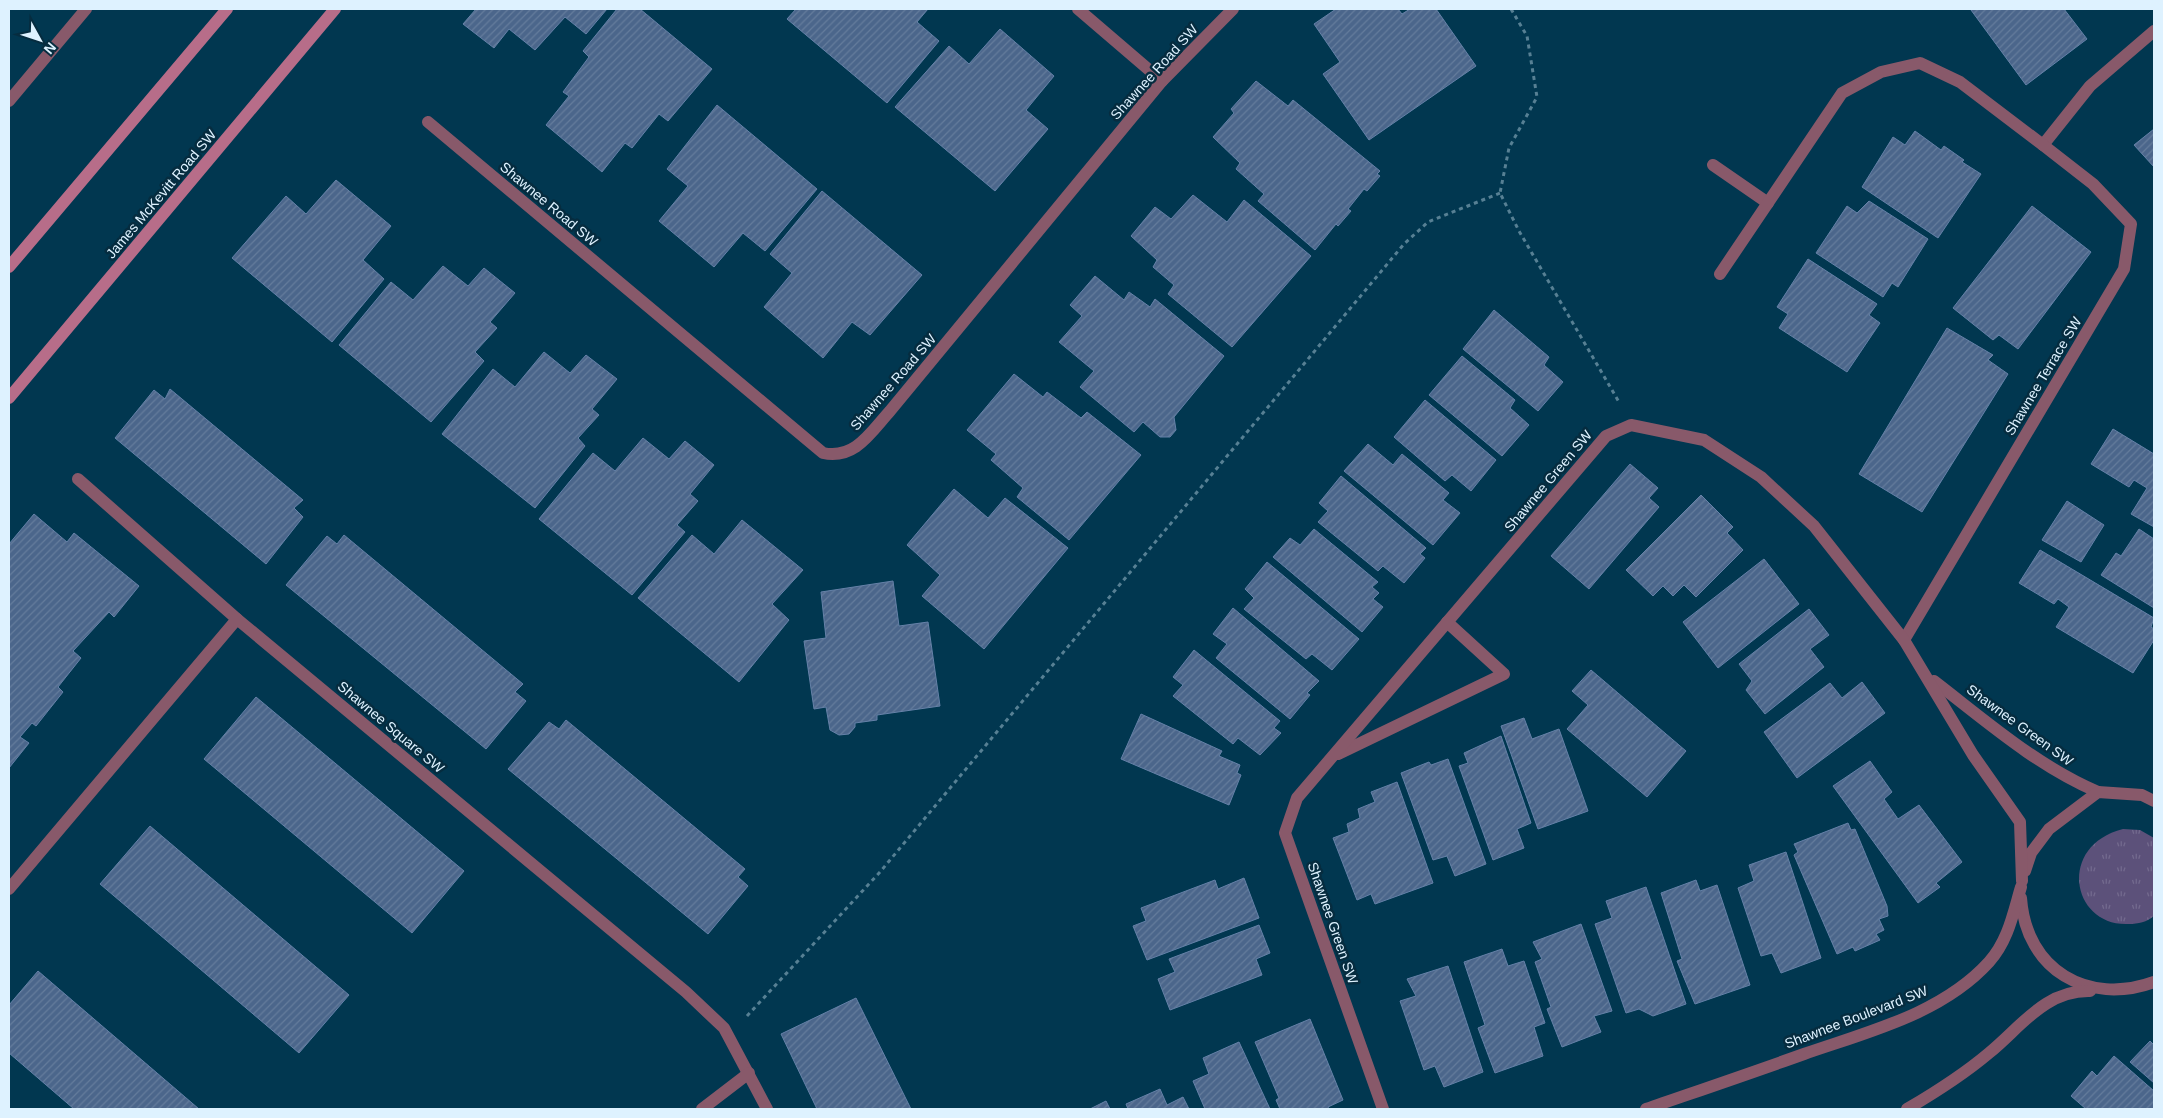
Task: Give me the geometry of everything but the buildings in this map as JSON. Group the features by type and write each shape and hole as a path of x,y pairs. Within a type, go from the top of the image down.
{"main road":[{"path":"9,267 227,9"},
{"name":"James McKevitt Road SW","path":"9,398 335,9"}],"street":[{"path":"9,102 86,9"},
{"path":"1078,9 1162,81"},
{"name":"Shawnee Road SW","path":"428,122 823,453 835,456 849,453 862,442 890,411 1162,81 1233,9"},
{"path":"2043,145 2090,86 2154,31"},
{"name":"Shawnee Terrace SW","path":"1720,274 1842,93 1881,72 1920,63 1960,82 2043,145 2093,184 2131,224 2124,269 1904,640"},
{"path":"1713,165 1768,202"},
{"name":"Shawnee Green SW","path":"1383,1109 1285,833 1297,798 1606,436 1631,425 1704,440 1761,477 1814,526 1904,640 1928,676 1973,755 2020,822 2022,917 2034,946 2054,969 2081,985 2111,991"},
{"name":"Shawnee Square SW","path":"78,479 237,619 686,992 724,1028 767,1109"},
{"path":"9,888 237,619"},
{"name":"Shawnee Green SW","path":"1332,757 1504,674 1447,622"},
{"name":"Shawnee Green SW","path":"1928,676 2027,752 2073,782 2098,792 2148,793"},
{"path":"2021,884 2031,853 2049,829 2098,792"},
{"path":"2148,793 2154,801"},
{"name":"Shawnee Boulevard SW","path":"1646,1109 1864,1033 1935,1005 1978,973 1990,961 2009,933 2021,884"},
{"path":"1907,1109 1948,1085 1990,1052 2047,1002 2075,991 2134,989 2154,982"},
{"path":"702,1109 749,1073"}],"path":[{"path":"1511,9 1527,36 1536,96 1509,148 1500,192 1519,231 1598,363 1631,425"},
{"path":"745,1018 880,872 1404,244 1428,222 1500,192"}],"green space":[{"path":"2123,829 2140,830 2154,838 2154,916 2136,924 2110,921 2095,913 2084,900 2079,884 2080,867 2088,851 2102,838"}]}
